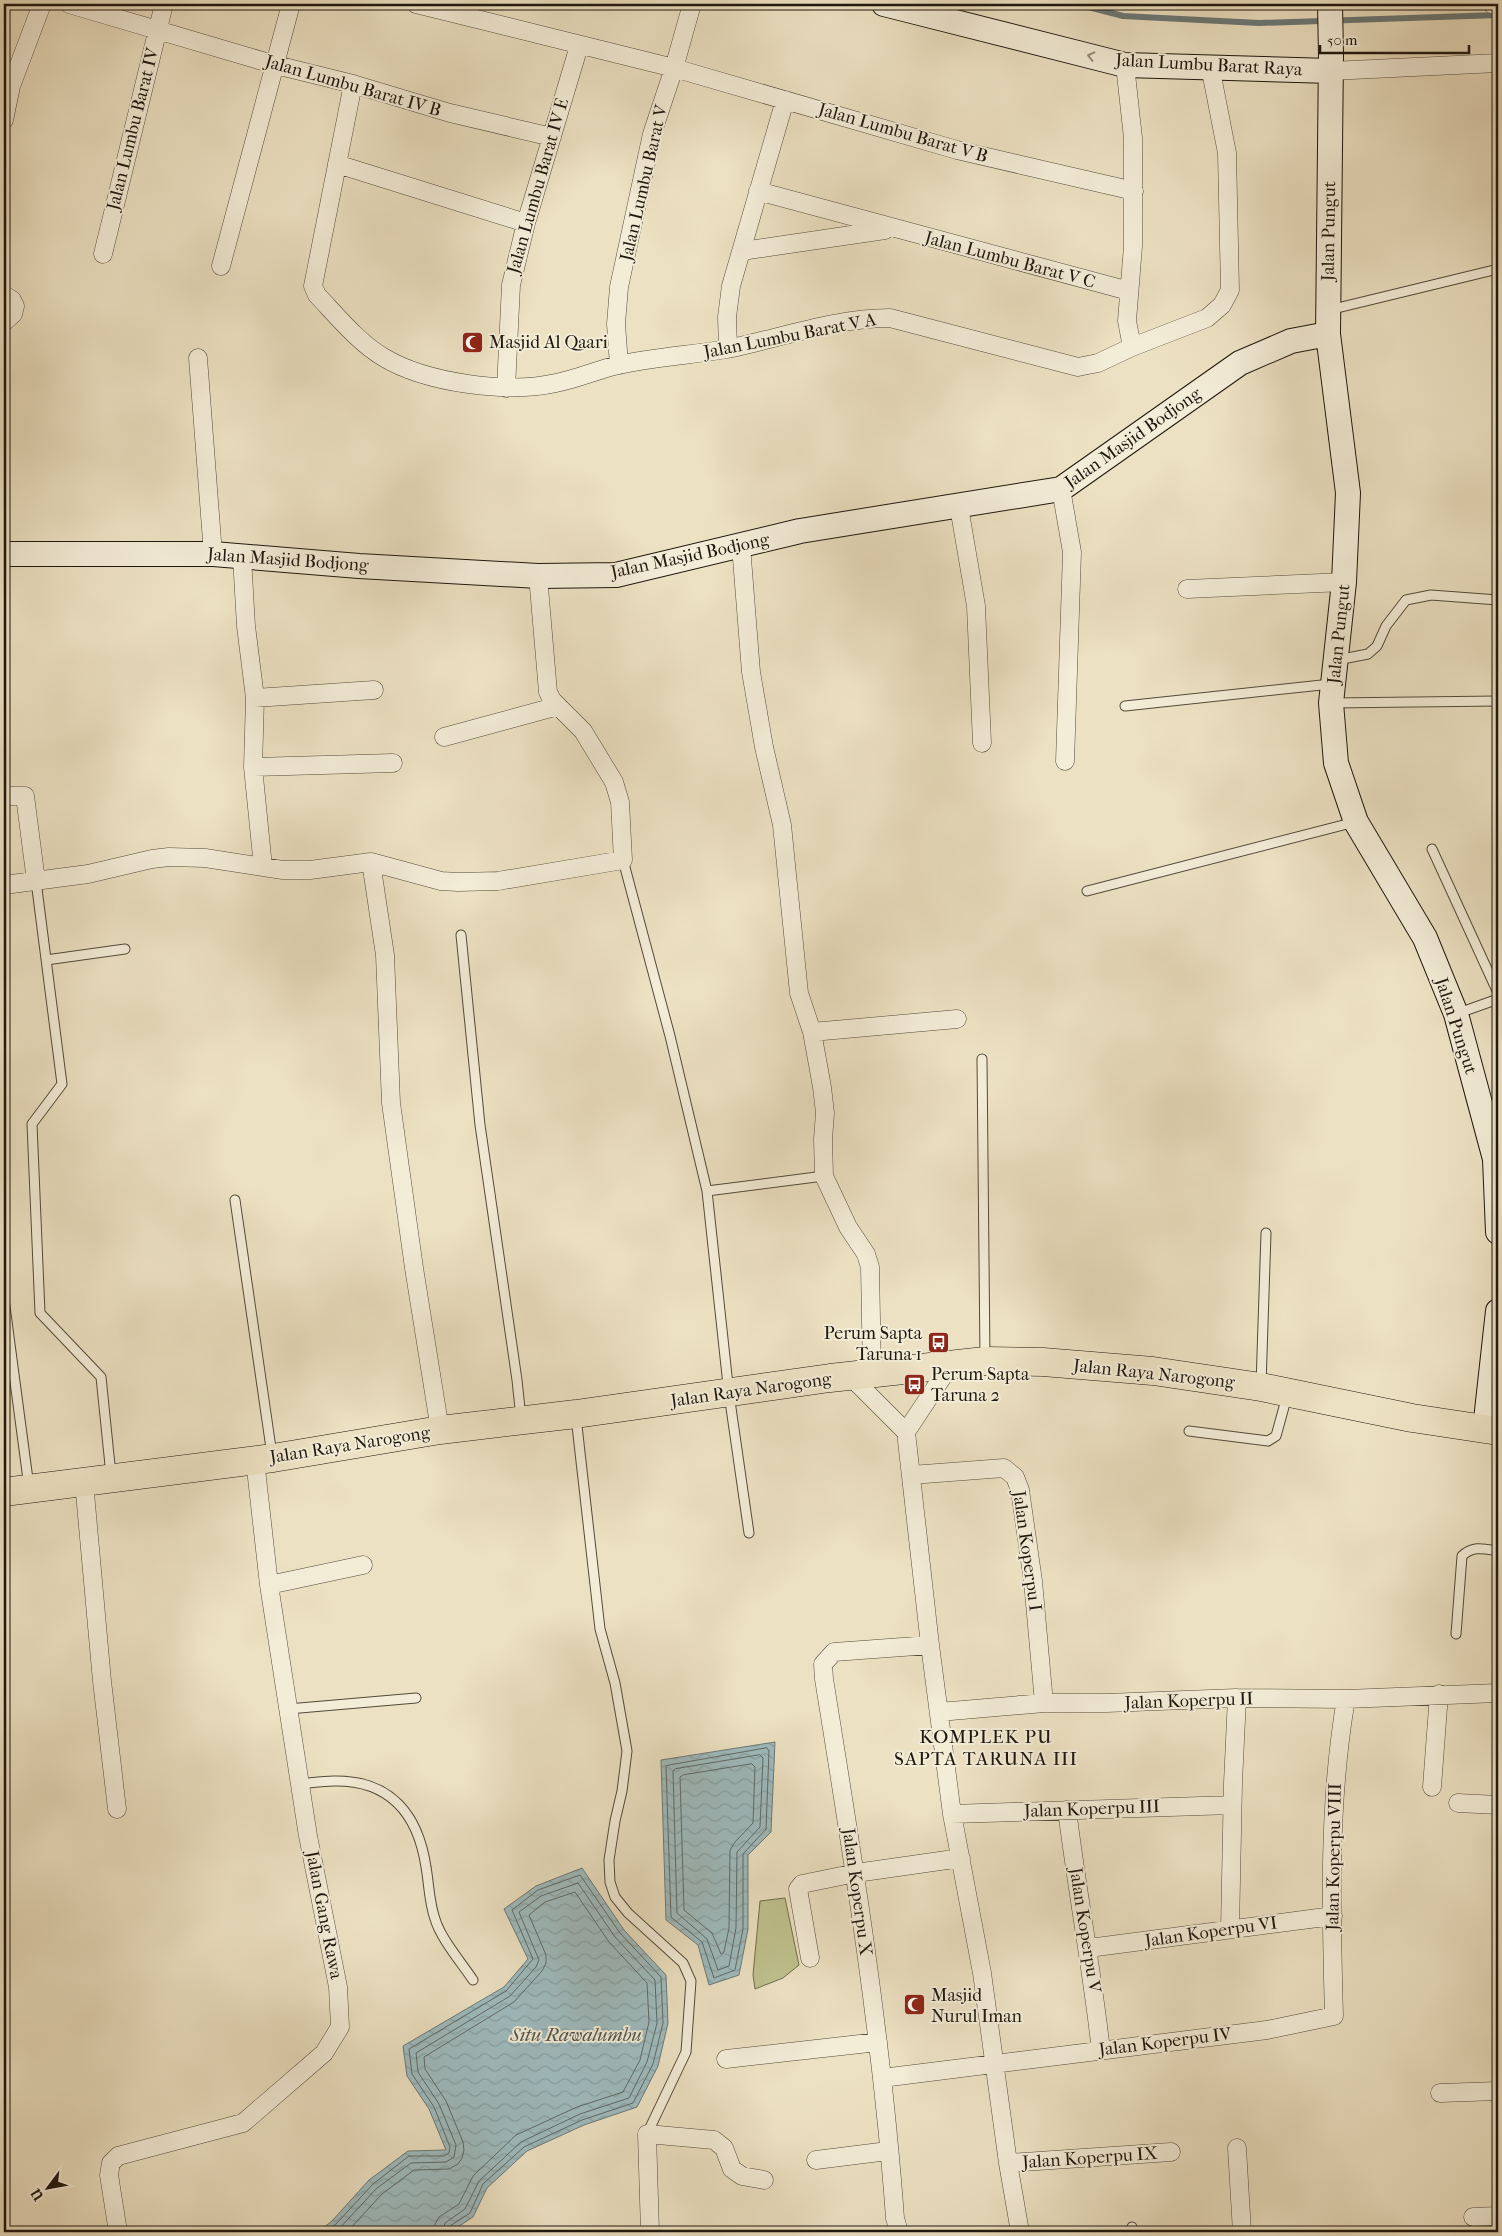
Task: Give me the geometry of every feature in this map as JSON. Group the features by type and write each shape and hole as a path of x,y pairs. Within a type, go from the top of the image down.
{"main road":[{"name":"Jalan Raya Narogong","path":"16,1490 264,1459 440,1430 729,1394 861,1374 985,1361 1043,1362 1153,1371 1261,1387 1412,1418 1492,1430"}],"street":[{"path":"4,120 7,85 42,4"},
{"name":"Jalan Lumbu Barat IV B","path":"69,4 276,65 353,84 450,113 552,137"},
{"name":"Jalan Lumbu Barat IV","path":"103,254 164,4"},
{"path":"221,266 291,4"},
{"name":"Jalan Lumbu Barat V B","path":"416,4 579,46 674,68 957,150 1134,191"},
{"name":"Jalan Lumbu Barat V","path":"619,365 616,324 619,287 652,134 674,68 692,4"},
{"name":"Jalan Lumbu Barat Raya","path":"884,4 1125,65 1210,66 1331,63"},
{"name":"Jalan Pungut","path":"1330,4 1328,334 1348,493 1344,582 1332,693 1336,763 1356,822 1425,938 1456,1014 1495,1159 1498,1232"},
{"path":"1492,4 1498,5"},
{"name":"Jalan Lumbu Barat IV E","path":"506,388 510,285 526,223 579,46"},
{"path":"1331,63 1498,63"},
{"path":"1125,65 1134,138 1133,246 1127,321 1132,347"},
{"name":"Jalan Lumbu Barat V A","path":"337,164 313,286 317,295 367,346 383,357 437,379 506,388 555,383 619,365 728,348 788,333 875,318 890,318 1078,367 1098,363 1132,347 1207,318 1222,305 1230,290 1227,153 1210,66"},
{"path":"353,84 337,164 526,223"},
{"path":"728,348 727,317 731,286 785,100"},
{"name":"Jalan Lumbu Barat V C","path":"758,191 1129,291"},
{"name":"Jalan Lumbu Barat V C","path":"742,251 892,228"},
{"path":"4,295 12,300 15,306 13,314 4,322"},
{"name":"Jalan Masjid Bodjong","path":"4,554 213,554 538,576 616,575 800,532 1061,489 1240,363 1291,341 1328,334"},
{"path":"198,358 213,554"},
{"path":"1061,489 1072,552 1065,762"},
{"path":"959,507 976,606 982,743"},
{"path":"741,546 751,672 764,747 782,825 800,993 812,1032 826,1114 823,1138 824,1176 848,1226 866,1254 870,1268 861,1374 906,1432 930,1645 952,1814 962,1858 982,1973 1008,2163 1020,2232"},
{"path":"242,557 246,626 254,698 253,767 262,867"},
{"path":"4,885 88,874 152,859 169,857 204,858 262,867 310,870 371,862 441,882 478,883 622,860 618,791 588,738 558,706 548,692 538,576"},
{"path":"1187,589 1344,582"},
{"path":"254,698 374,690"},
{"path":"444,737 558,706"},
{"path":"253,767 392,764"},
{"path":"4,796 25,796 36,881"},
{"path":"371,862 385,955 392,1103 414,1268 440,1430"},
{"path":"812,1032 957,1019"},
{"path":"1492,1430 1498,1311"},
{"path":"906,1432 951,1364"},
{"name":"Jalan Gang Rawa","path":"118,2232 109,2175 111,2164 118,2156 244,2123 324,2053 340,2027 338,1987 308,1836 269,1585 264,1459"},
{"name":"Jalan Koperpu I","path":"912,1475 1004,1468 1015,1477 1020,1490 1033,1581 1044,1703"},
{"path":"84,1482 102,1681 117,1809"},
{"path":"269,1585 363,1564"},
{"name":"Jalan Koperpu X","path":"899,2232 895,2218 878,2042 856,1873 823,1664 834,1652 930,1645"},
{"name":"Jalan Koperpu II","path":"939,1712 1044,1703 1106,1703 1237,1698 1346,1698 1498,1693"},
{"path":"1432,1787 1439,1694"},
{"path":"1230,1929 1232,1805 1237,1698"},
{"name":"Jalan Koperpu VIII","path":"1334,2016 1333,1809 1337,1747 1346,1698"},
{"path":"1458,1803 1498,1805"},
{"name":"Jalan Koperpu III","path":"952,1814 1232,1805"},
{"name":"Jalan Koperpu V","path":"1067,1810 1076,1880 1089,1948 1101,2050"},
{"path":"810,1958 798,1888 802,1884 856,1873 962,1858"},
{"name":"Jalan Koperpu VI","path":"1089,1948 1333,1916"},
{"name":"Jalan Koperpu IV","path":"882,2078 1267,2030 1334,2016"},
{"path":"726,2059 878,2042"},
{"path":"1440,2093 1498,2091"},
{"path":"650,2232 647,2134 714,2140 724,2148 732,2169 742,2176 764,2180"},
{"path":"1237,2148 1242,2232"},
{"path":"816,2160 888,2151"},
{"name":"Jalan Koperpu IX","path":"1008,2163 1171,2152"},
{"path":"1473,2217 1498,2216"}],"lane":[{"path":"1328,310 1498,269"},
{"path":"1336,660 1368,654 1376,646 1386,626 1406,600 1431,595 1498,600"},
{"path":"1125,706 1332,693 1498,701"},
{"path":"1087,892 1356,822"},
{"path":"1432,849 1498,993"},
{"path":"622,860 670,1036 707,1191 729,1394 749,1533"},
{"path":"36,881 62,1084 32,1124 40,1313 101,1377 112,1478"},
{"path":"461,934 480,1125 517,1380 521,1421"},
{"path":"46,960 125,949"},
{"path":"1456,1014 1498,998"},
{"path":"982,1059 985,1361"},
{"path":"707,1191 824,1176"},
{"path":"235,1200 264,1459"},
{"path":"1261,1387 1266,1233"},
{"path":"4,1299 16,1490"},
{"path":"1189,1431 1268,1440 1276,1436 1288,1393"},
{"path":"576,1414 600,1629 615,1683 627,1751 622,1791 615,1821 610,1860 610,1882 615,1897 628,1913 683,1963 691,1980 686,2052 647,2134"},
{"path":"1456,1634 1462,1556 1468,1550 1475,1548 1498,1551"},
{"path":"288,1709 416,1698"},
{"path":"300,1784 335,1780 371,1785 387,1793 402,1806 416,1829 426,1865 435,1921 473,1980"}],"green space":[{"path":"785,1898 799,1965 783,1978 755,1989 753,1975 760,1901"}],"water":[{"path":"775,1742 771,1832 748,1855 748,1929 739,1975 709,1985 698,1945 666,1920 661,1760"},
{"name":"Situ Rawalumbu","path":"582,1868 624,1930 666,1975 668,2023 658,2066 637,2107 584,2125 527,2151 487,2188 473,2217 450,2232 318,2232 332,2221 369,2180 408,2151 446,2150 429,2109 407,2076 403,2046 504,1987 528,1959 504,1909 536,1886"}],"waterway":[{"path":"1077,4 1123,16 1259,23 1498,15"}],"place":[{"name":"Masjid Al Qaari","path":"473,342"},
{"name":"Perum Sapta Taruna 1","path":"938,1343"},
{"name":"Perum Sapta Taruna 2","path":"915,1384"},
{"name":"Masjid Nurul Iman","path":"915,2005"}],"district":[{"name":"KOMPLEK PU SAPTA TARUNA III","path":"986,1748"}]}
